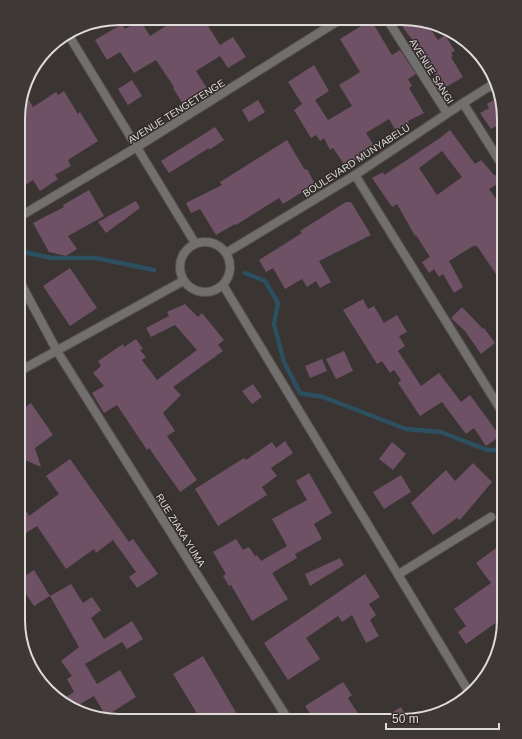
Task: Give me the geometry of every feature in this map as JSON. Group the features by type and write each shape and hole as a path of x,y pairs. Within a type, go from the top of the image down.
{"street":[{"name":"AVENUE TENGETENGE","path":"25,213 137,147 331,25"},
{"name":"AVENUE SANGI","path":"391,25 447,113"},
{"path":"71,39 195,243"},
{"name":"BOULEVARD MUNYABELU","path":"226,253 355,175 463,102 490,85"},
{"path":"463,102 497,157"},
{"path":"355,175 497,404"},
{"path":"204,241 212,242 220,246 226,253 230,261 228,278 223,285 214,291 203,293 192,289 183,281 180,271 180,260 186,250 195,243 204,241"},
{"path":"25,368 183,281"},
{"path":"223,285 467,689"},
{"name":"RUE ZIAKA YUMA","path":"25,291 57,351 285,714"},
{"path":"399,574 491,517"}],"building":[{"path":"120,25 123,25 125,29 132,25 143,25 150,36 167,25 207,25 220,45 233,37 246,57 228,68 220,56 196,71 208,90 184,106 173,88 174,87 156,60 134,73 120,52 107,60 95,40"},
{"path":"363,25 374,25 392,55 400,50 416,74 408,79 412,86 409,88 424,113 408,121 409,123 396,131 389,119 366,133 375,147 346,167 333,148 330,150 324,138 320,141 316,135 311,138 294,110 302,104 288,82 314,65 329,91 315,100 328,120 352,106 339,85 360,72 340,39"},
{"path":"401,25 430,29 438,40 446,36 455,51 451,53 453,56 451,57 463,77 443,89 429,65 425,68 409,44 413,41"},
{"path":"132,80 142,96 128,105 118,89"},
{"path":"64,91 78,114 80,112 98,141 68,160 71,166 55,175 58,179 40,191 33,180 25,185 25,119 27,101 29,100 33,107 56,92 58,95"},
{"path":"258,100 265,112 249,122 242,110"},
{"path":"495,100 497,126 491,129 480,113 489,108 487,104"},
{"path":"215,127 224,140 169,173 161,161"},
{"path":"450,130 475,164 481,160 494,175 497,176 497,184 489,189 497,200 497,276 475,245 449,261 463,287 454,293 443,274 439,277 434,269 429,273 422,262 430,257 416,235 415,236 397,204 392,207 372,178 383,172 384,175","holes":["442,151 462,177 437,195 419,168"]},
{"path":"287,140 305,170 307,169 315,184 283,204 279,198 236,225 235,224 216,235 200,209 191,213 186,203 222,185 220,182"},
{"path":"89,190 104,216 68,236 77,249 66,256 49,252 33,223 64,207 63,205"},
{"path":"136,201 140,208 106,233 98,222"},
{"path":"346,202 351,202 371,235 319,261 331,282 320,288 316,281 307,287 302,279 285,289 273,268 266,272 259,260 302,233 300,231"},
{"path":"70,268 97,308 70,326 43,286"},
{"path":"363,299 368,309 374,306 384,323 397,315 407,332 399,336 405,346 398,351 421,386 439,373 461,402 470,395 497,432 497,438 486,446 474,428 466,434 442,402 420,416 398,383 401,380 394,370 390,373 382,361 377,364 343,310"},
{"path":"185,304 198,317 202,313 224,340 218,345 223,351 173,387 181,395 163,413 175,431 167,436 197,480 180,492 149,448 147,450 117,405 104,413 92,393 104,386 93,373 101,366 98,361 123,344 124,347 136,339 143,349 140,350 146,357 142,360 157,380 197,350 175,325 151,337 146,328 169,316 167,312"},
{"path":"462,307 483,329 484,328 495,343 481,354 465,331 451,318"},
{"path":"344,351 353,371 336,379 326,359"},
{"path":"322,359 327,371 310,378 305,366"},
{"path":"253,384 262,397 252,404 242,391"},
{"path":"31,403 53,435 35,448 41,467 25,460 25,407"},
{"path":"285,441 293,453 271,468 277,476 262,487 267,495 218,526 195,489 244,458 246,460 272,442 276,448"},
{"path":"392,442 406,454 393,470 379,459"},
{"path":"70,459 129,542 133,539 158,574 137,588 129,577 136,572 113,540 96,553 94,549 66,569 37,526 25,534 25,509 29,516 59,494 46,476"},
{"path":"473,463 492,482 460,520 457,518 433,535 411,503 446,470 455,481"},
{"path":"309,473 332,513 314,524 322,539 295,554 297,558 272,573 288,599 252,621 231,585 229,586 223,576 226,574 213,552 236,539 243,550 249,547 255,556 257,555 261,561 287,546 272,519 307,500 296,481"},
{"path":"401,475 411,492 384,509 373,492"},
{"path":"497,547 497,622 466,644 458,632 466,626 454,609 491,583 476,563"},
{"path":"340,558 344,565 310,586 305,574"},
{"path":"34,570 50,596 34,606 25,595 25,576"},
{"path":"365,574 380,597 369,604 376,615 370,620 379,636 366,643 352,615 342,622 338,616 306,638 320,659 288,680 264,643"},
{"path":"71,584 83,603 92,597 101,610 91,618 104,639 132,621 143,639 127,649 122,642 85,664 97,684 120,670 136,697 110,713 104,712 94,696 79,705 66,697 74,692 67,679 72,676 61,661 79,647 50,596"},
{"path":"203,656 237,714 197,714 173,674"},
{"path":"343,682 352,695 348,698 358,714 310,714 305,706"},
{"path":"401,707 405,714 403,714 390,714"}],"waterway":[{"path":"25,252 52,258 96,258 154,270"},
{"path":"245,273 265,281 278,303 274,324 284,362 300,393 323,397 406,429 441,432 487,450 497,450"}]}
